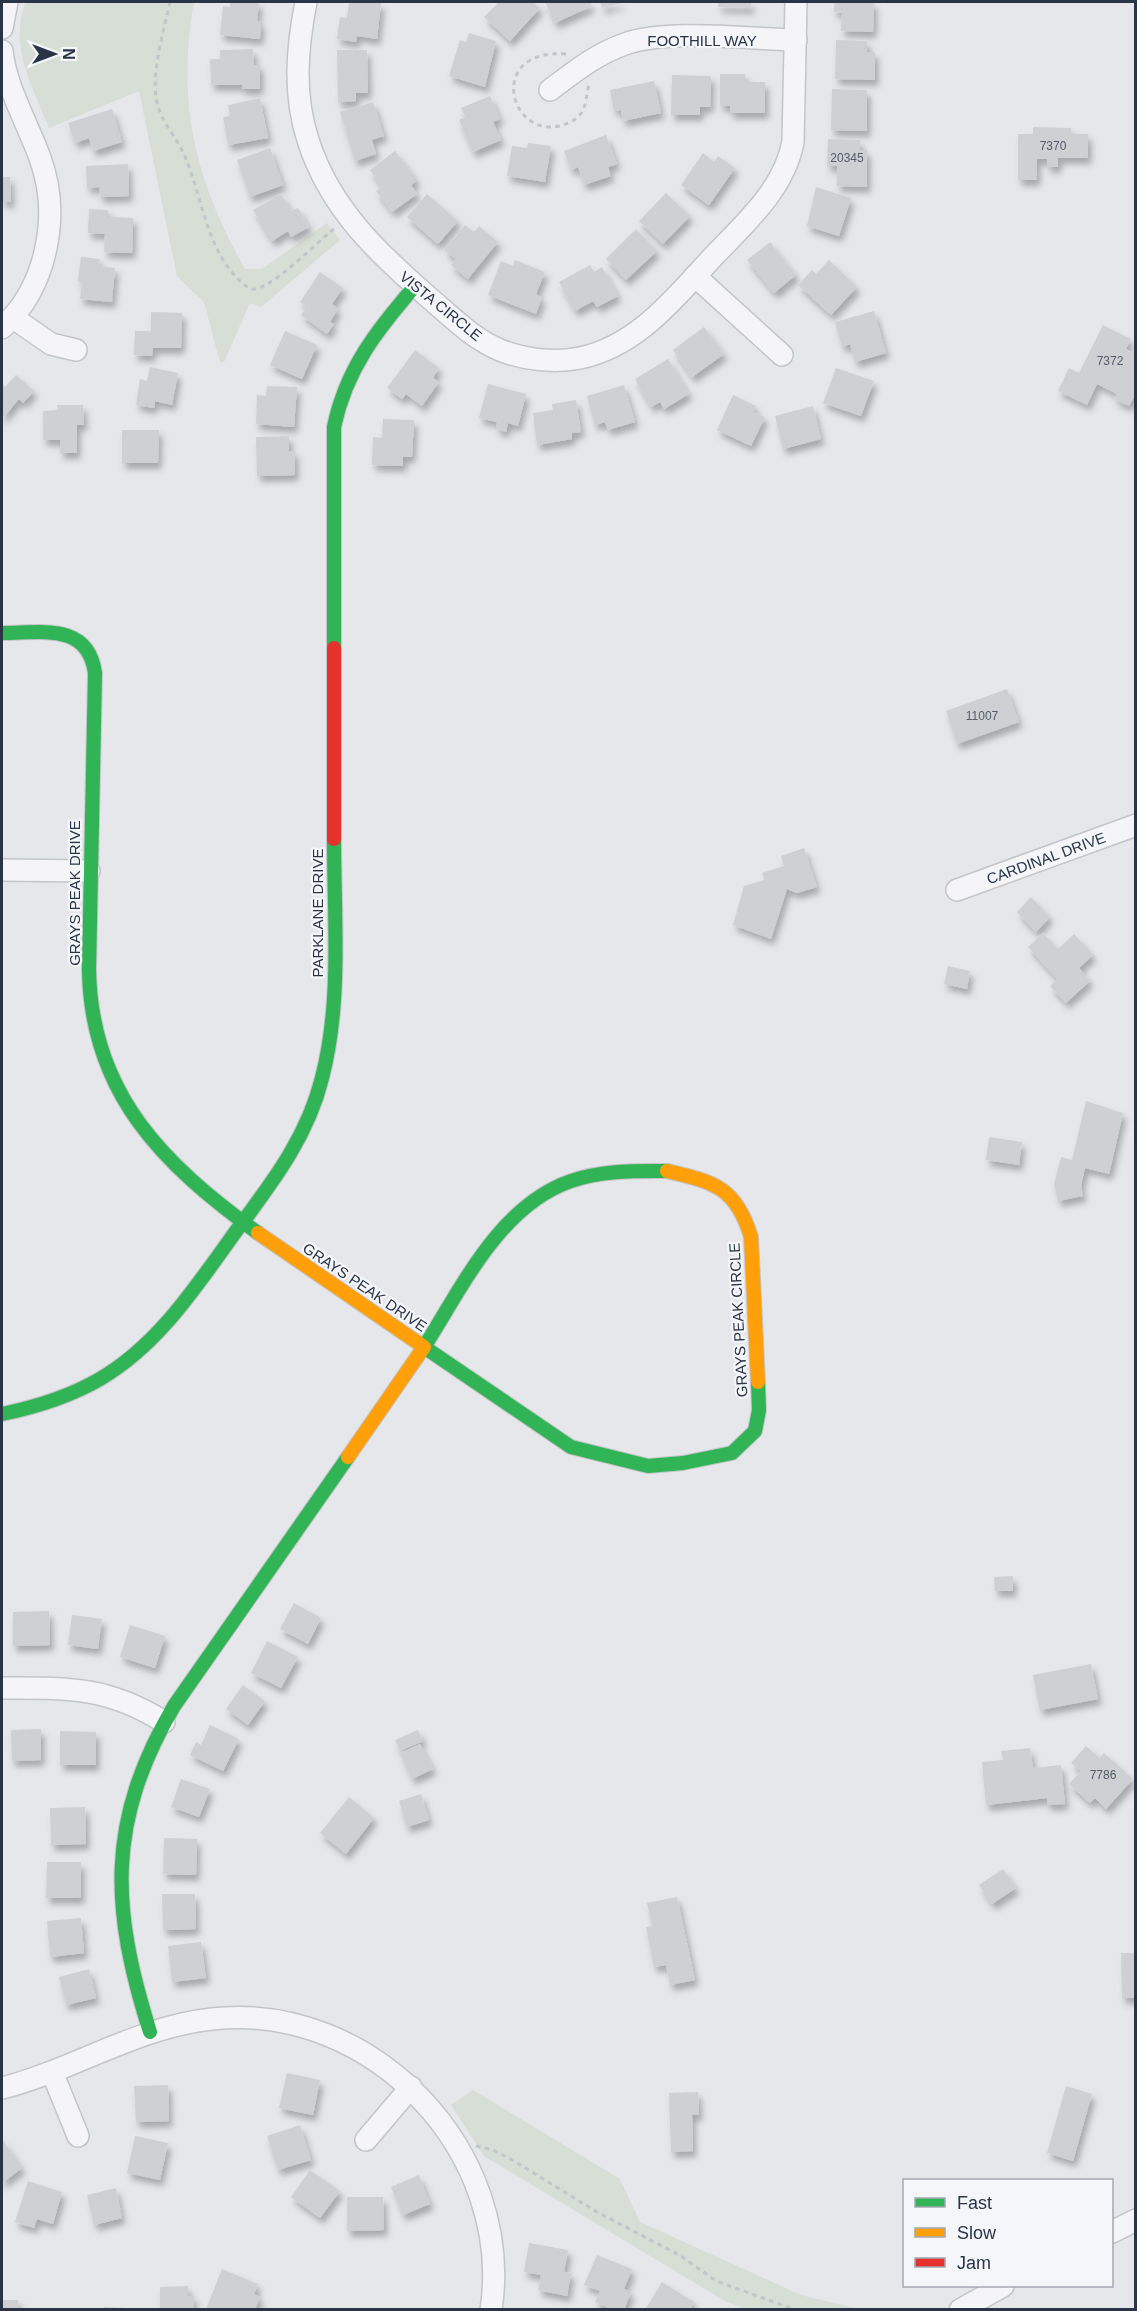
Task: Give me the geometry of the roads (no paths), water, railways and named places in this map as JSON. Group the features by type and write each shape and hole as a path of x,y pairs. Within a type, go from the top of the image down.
{"street":[{"path":"2,28 7,2"},
{"name":"VISTA CIRCLE","path":"306,2 297,72 300,108 308,142 334,197 350,221 376,251 473,335 491,346 512,354 561,360 593,355 631,337 647,325 769,195 788,163 794,132 796,2"},
{"name":"FOOTHILL WAY","path":"550,90 592,59 640,40 665,37 796,40"},
{"path":"2,51 9,78 44,171 50,216 46,247 40,269 7,322 51,344 76,350"},
{"path":"695,276 782,355"},
{"name":"PARKLANE DRIVE","path":"2,1414 62,1400 115,1371 180,1309 243,1224 305,1132 318,1098 332,1030 332,446 336,409 344,383 355,360 415,286"},
{"name":"GRAYS PEAK DRIVE","path":"2,633 72,636 83,643 92,655 95,673 89,871 93,1017 115,1083 150,1139 205,1193 243,1224 424,1347 164,1722 138,1782 125,1836 121,1880 122,1917 127,1953 150,2032"},
{"name":"CARDINAL DRIVE","path":"957,890 1136,825"},
{"path":"2,870 89,871"},
{"name":"GRAYS PEAK CIRCLE","path":"667,1171 701,1180 727,1191 745,1211 751,1237 759,1410 754,1431 732,1453 683,1463 648,1466 571,1447 424,1347 494,1243 519,1212 543,1194 582,1178 614,1172 667,1171"},
{"path":"2,1688 68,1689 95,1692 141,1709 164,1722"},
{"path":"2,2088 52,2072 150,2032 183,2023 219,2018 279,2022 341,2041 373,2057 411,2087 434,2112 456,2144 482,2198 493,2263 491,2310"},
{"path":"52,2072 78,2136"},
{"path":"366,2140 411,2087"},
{"path":"1113,2232 1136,2220"},
{"path":"960,2310 1001,2287"}]}
